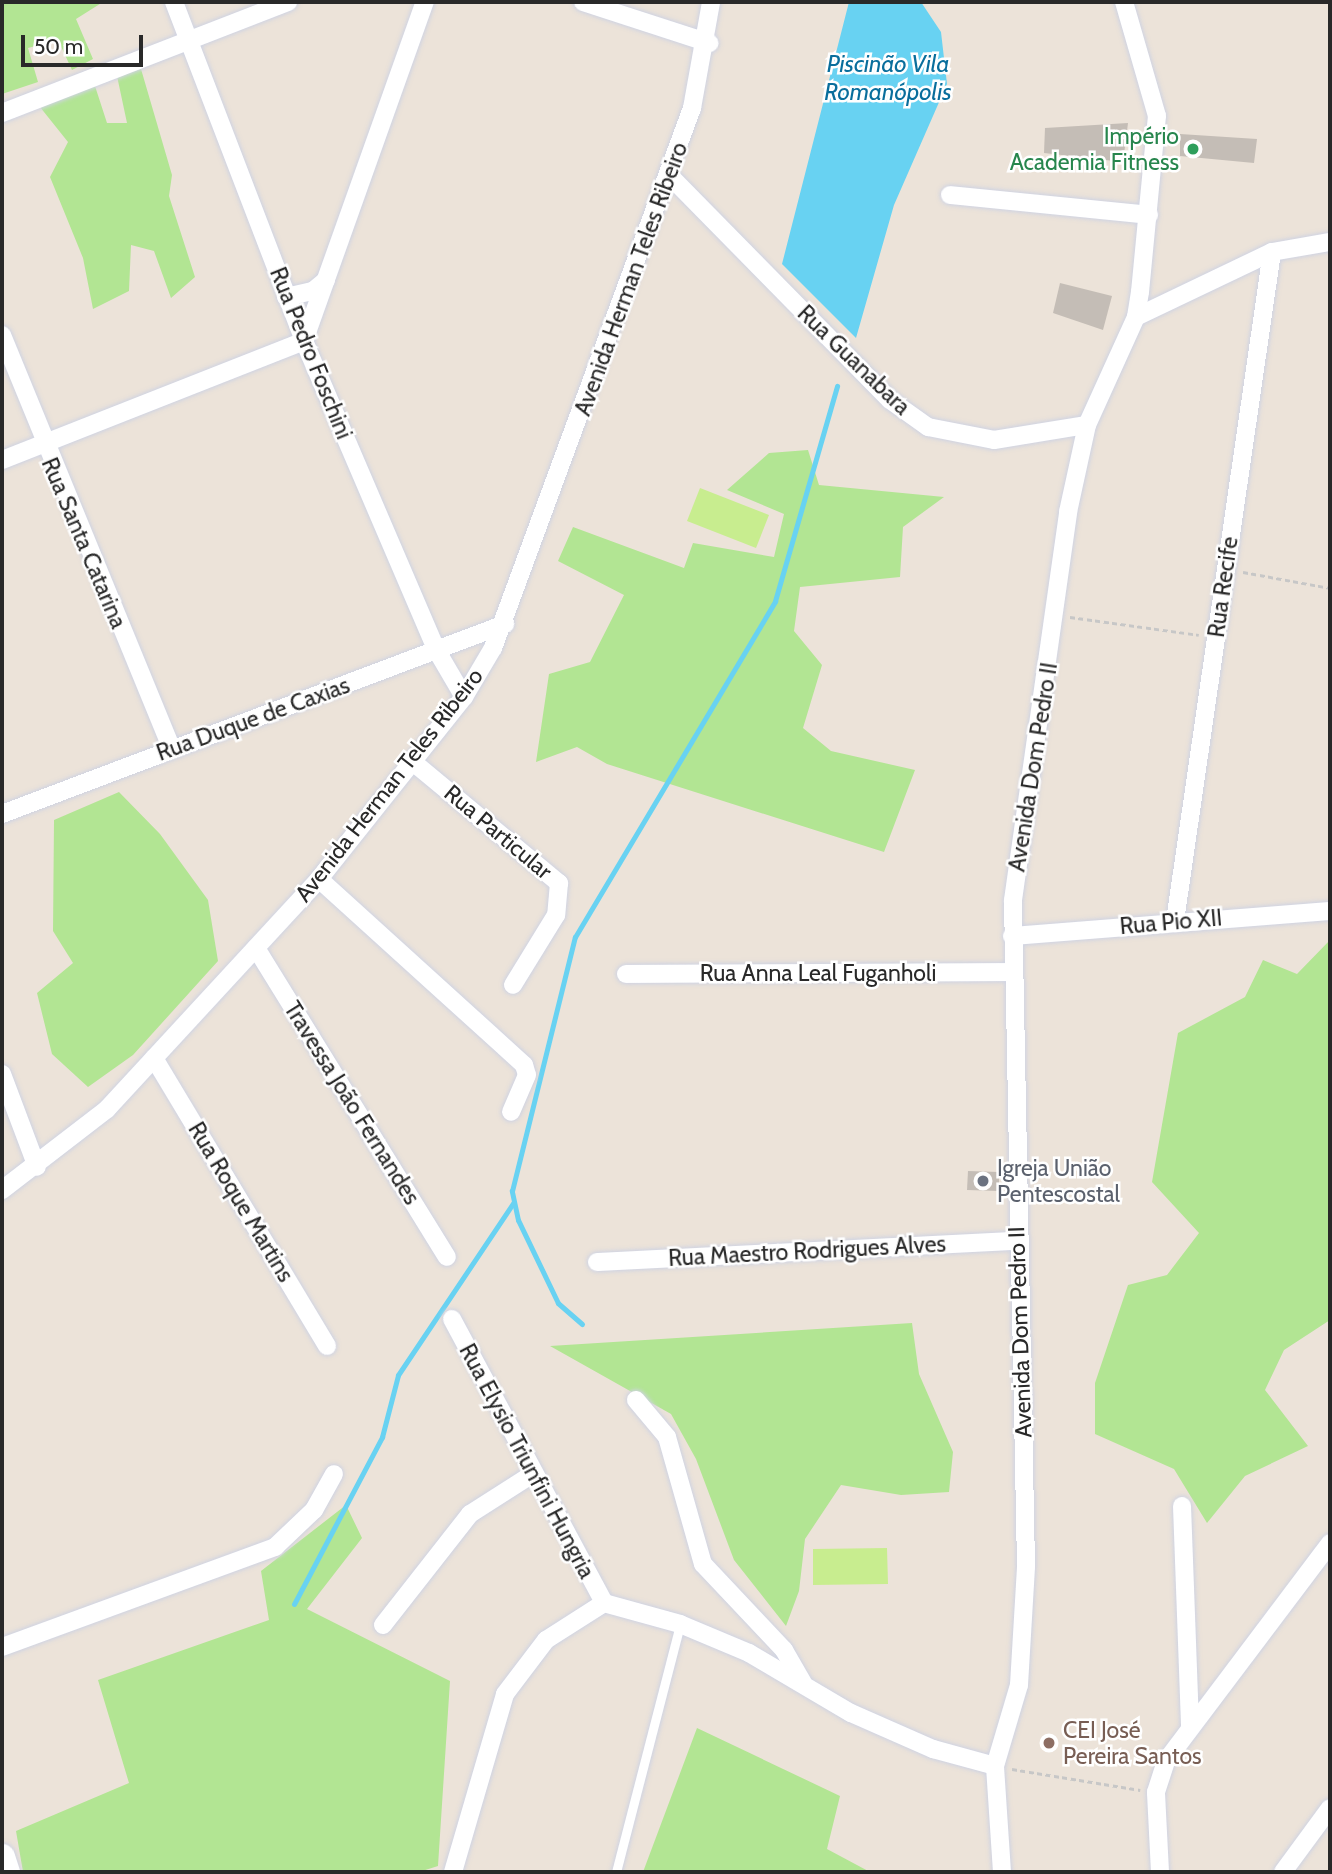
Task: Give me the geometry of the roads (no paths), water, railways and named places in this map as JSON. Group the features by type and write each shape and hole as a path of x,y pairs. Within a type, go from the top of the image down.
{"street":[{"name":"Rua Pedro Foschini","path":"174,2 304,341 437,651 464,697"},
{"path":"2,113 288,2"},
{"path":"2,460 304,341 425,2"},
{"path":"583,2 709,43"},
{"name":"Avenida Herman Teles Ribeiro","path":"2,1190 37,1167 84,1130 154,1058 319,879 464,697 505,624 669,175 709,43 712,2"},
{"name":"Avenida Dom Pedro II","path":"1002,1872 995,1766 1023,1656 1012,936 1024,806 1056,615 1068,512 1087,425 1136,317 1149,215 1157,116 1124,2"},
{"name":"Rua Guanabara","path":"669,175 890,400 928,427 994,440 1087,425"},
{"path":"950,195 1149,215"},
{"path":"1136,317 1272,252 1330,242"},
{"name":"Rua Recife","path":"1175,922 1272,252"},
{"path":"286,297 313,291 326,280"},
{"name":"Rua Santa Catarina","path":"2,335 42,444 171,748"},
{"name":"Rua Duque de Caxias","path":"2,814 505,624"},
{"name":"Rua Particular","path":"413,762 559,883 556,915 513,985"},
{"path":"319,879 524,1065 527,1074 511,1112"},
{"name":"Rua Pio XII","path":"1012,936 1330,911"},
{"name":"Travessa João Fernandes","path":"256,948 447,1257"},
{"name":"Rua Anna Leal Fuganholi","path":"626,974 1011,972"},
{"name":"Rua Roque Martins","path":"154,1058 327,1346"},
{"path":"2,1074 37,1167"},
{"name":"Rua Maestro Rodrigues Alves","path":"597,1262 1017,1241"},
{"name":"Rua Elysio Triunfini Hungria","path":"452,1319 531,1475 604,1603"},
{"path":"636,1400 667,1437 703,1564 784,1650 805,1686"},
{"path":"2,1647 275,1547 314,1510 334,1474"},
{"path":"383,1625 471,1514 531,1475"},
{"path":"1182,1506 1190,1727"},
{"path":"1160,1872 1156,1792 1166,1761 1330,1543"},
{"path":"453,1872 505,1694 546,1640 604,1603 680,1624 933,1749 995,1766"},
{"path":"1283,1872 1330,1808"},
{"path":"2,1857 7,1872"}],"lane":[{"path":"616,1872 680,1624"}],"water":[{"name":"Piscinão Vila Romanópolis","path":"849,2 921,2 941,32 947,84 894,205 856,338 782,264"}],"waterway":[{"path":"582,1324 558,1303 518,1220 512,1191 575,937 775,601 837,386"},
{"path":"294,1604 382,1437 398,1375 514,1202"}],"place":[{"name":"Império Academia Fitness","path":"1193,149"},
{"name":"Igreja União Pentescostal","path":"983,1181"},
{"name":"CEI José Pereira Santos","path":"1049,1743"}]}
